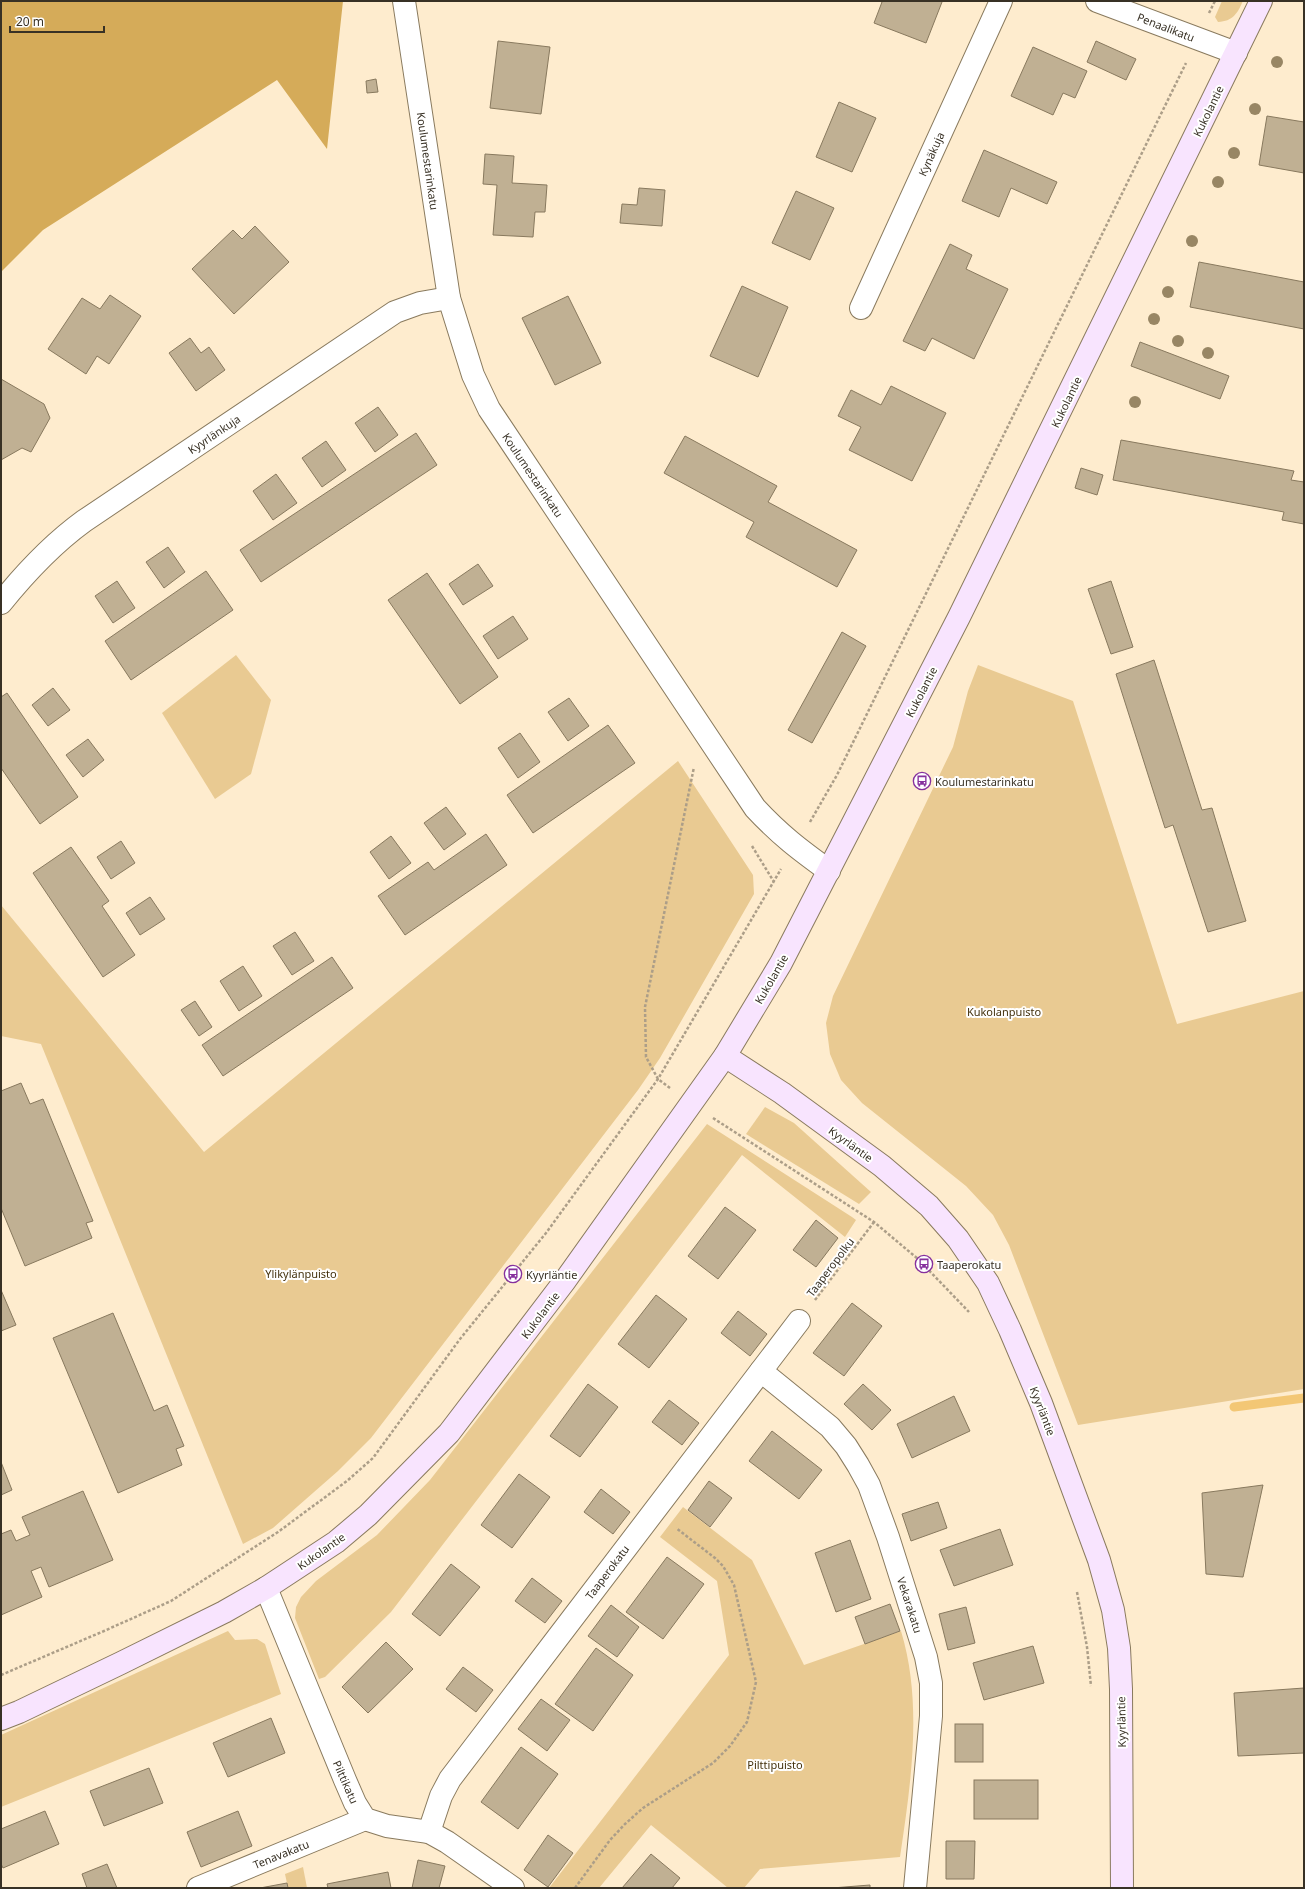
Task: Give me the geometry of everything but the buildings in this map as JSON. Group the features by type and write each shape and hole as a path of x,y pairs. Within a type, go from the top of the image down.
{"street":[{"name":"Koulumestarinkatu","path":"404,1 448,298 473,375 489,409 756,808 776,832 829,871"},
{"name":"Kynäkuja","path":"861,308 1001,1"},
{"name":"Penaalikatu","path":"1096,1 1236,53"},
{"name":"Kukolantie","path":"1,1719 19,1712 122,1663 266,1588 336,1542 368,1515 449,1432 564,1282 725,1056 781,963 966,603 1261,1"},
{"name":"Kyyrlänkuja","path":"1,603 33,565 57,540 90,516 395,312 420,303 448,298"},
{"name":"Kyyrläntie","path":"725,1056 782,1093 882,1166 929,1206 958,1239 988,1283 1007,1323 1046,1418 1098,1560 1113,1610 1119,1648 1121,1689 1122,1888"},
{"name":"Taaperokatu","path":"429,1832 441,1796 450,1778 799,1321"},
{"name":"Vekarakatu","path":"762,1371 830,1427 846,1446 858,1465 869,1485 888,1537 926,1657 931,1683 931,1716 915,1888"},
{"name":"Pilttikatu","path":"266,1588 347,1786 364,1819"},
{"path":"364,1819 387,1826 429,1832 447,1842 513,1888"},
{"name":"Tenavakatu","path":"198,1888 364,1819"}],"path":[{"path":"1,1674 171,1601 278,1532 347,1481 373,1458 460,1339 546,1233 658,1079 794,846 837,776 988,470 1215,1"},
{"path":"695,763 645,1007 646,1057 658,1079 691,1104 874,1222 918,1259 972,1315"},
{"name":"Taaperopolku","path":"799,1321 874,1222"},
{"path":"575,1888 610,1840 625,1824 643,1808 714,1763 730,1746 747,1722 753,1700 756,1682 754,1670 734,1585 729,1575 715,1558 654,1511"},
{"path":"1076,1589 1087,1646 1092,1693"}],"green space":[{"path":"1222,1 1243,1 1239,10 1234,16 1227,20 1218,22 1215,17"},
{"path":"236,655 271,700 251,774 215,799 162,713"},
{"name":"Kukolanpuisto","path":"978,665 1073,701 1177,1024 1304,991 1304,1389 1078,1425 1009,1245 993,1215 966,1186 862,1103 841,1080 830,1054 826,1023 833,996 953,747 968,691"},
{"name":"Ylikylänpuisto","path":"678,761 753,875 754,894 660,1058 638,1090 371,1438 338,1471 273,1528 243,1544 41,1044 1,1036 1,905 204,1152"},
{"path":"765,1107 794,1123 871,1192 859,1204 746,1134"},
{"path":"707,1124 856,1220 845,1237 742,1155 391,1612 325,1677 319,1679 295,1618 296,1607 301,1597 316,1581 377,1535 430,1480"},
{"name":"Pilttipuisto","path":"683,1507 752,1560 804,1665 901,1631 908,1658 912,1686 913,1743 908,1801 900,1857 760,1869 744,1888 728,1888 651,1825 599,1888 549,1888 729,1655 717,1581 660,1537"},
{"path":"228,1631 235,1640 257,1639 265,1644 281,1694 1,1807 1,1735"},
{"path":"303,1867 307,1888 288,1888 285,1874"}],"shaded area":[{"path":"1,1 343,1 327,149 277,80 43,230 1,272"}],"waterway":[{"path":"1234,1407 1304,1398"}],"place":[{"name":"Koulumestarinkatu","path":"922,781"},
{"name":"Taaperokatu","path":"924,1264"},
{"name":"Kyyrläntie","path":"513,1274"}]}
